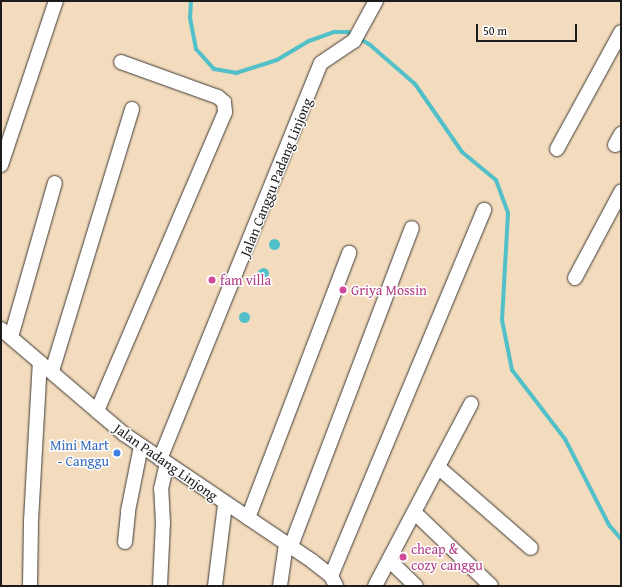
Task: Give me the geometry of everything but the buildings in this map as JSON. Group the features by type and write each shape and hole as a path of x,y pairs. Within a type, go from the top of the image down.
{"street":[{"path":"1,165 56,1"},
{"name":"Jalan Canggu Padang Linjong","path":"160,586 163,524 161,489 164,461 321,63 357,37 376,1"},
{"path":"557,149 621,32"},
{"path":"97,410 153,285 225,107 224,102 218,97 121,62"},
{"path":"52,371 132,109"},
{"path":"6,333 54,183"},
{"path":"574,278 621,192"},
{"path":"334,581 484,210"},
{"path":"280,586 288,545 412,228"},
{"path":"248,518 349,253"},
{"name":"Jalan Padang Linjong","path":"6,333 141,446 288,545 334,581"},
{"path":"30,586 40,362"},
{"path":"375,586 390,561 471,404"},
{"path":"126,542 128,512 141,446"},
{"path":"438,467 531,548"},
{"path":"215,586 225,504"},
{"path":"414,513 491,586"},
{"path":"390,561 416,586"}],"water":[{"path":"274,238 278,240 280,244 278,248 274,250 270,248 268,244 270,240"},
{"path":"263,267 267,269 269,273 267,277 263,279 259,277 257,273 259,269"},
{"path":"244,311 248,313 250,317 248,321 244,323 240,321 238,317 240,313"}],"waterway":[{"path":"191,1 190,18 196,49 214,69 236,73 277,60 309,41 334,32 348,32 369,44 415,84 462,152 496,180 508,213 502,320 512,370 565,439 609,525 621,539"}],"place":[{"name":"fam villa","path":"212,280"},
{"name":"Griya Mossin","path":"343,290"},
{"name":"Mini Mart - Canggu","path":"117,453"},
{"name":"cheap & cozy canggu","path":"403,557"}]}
